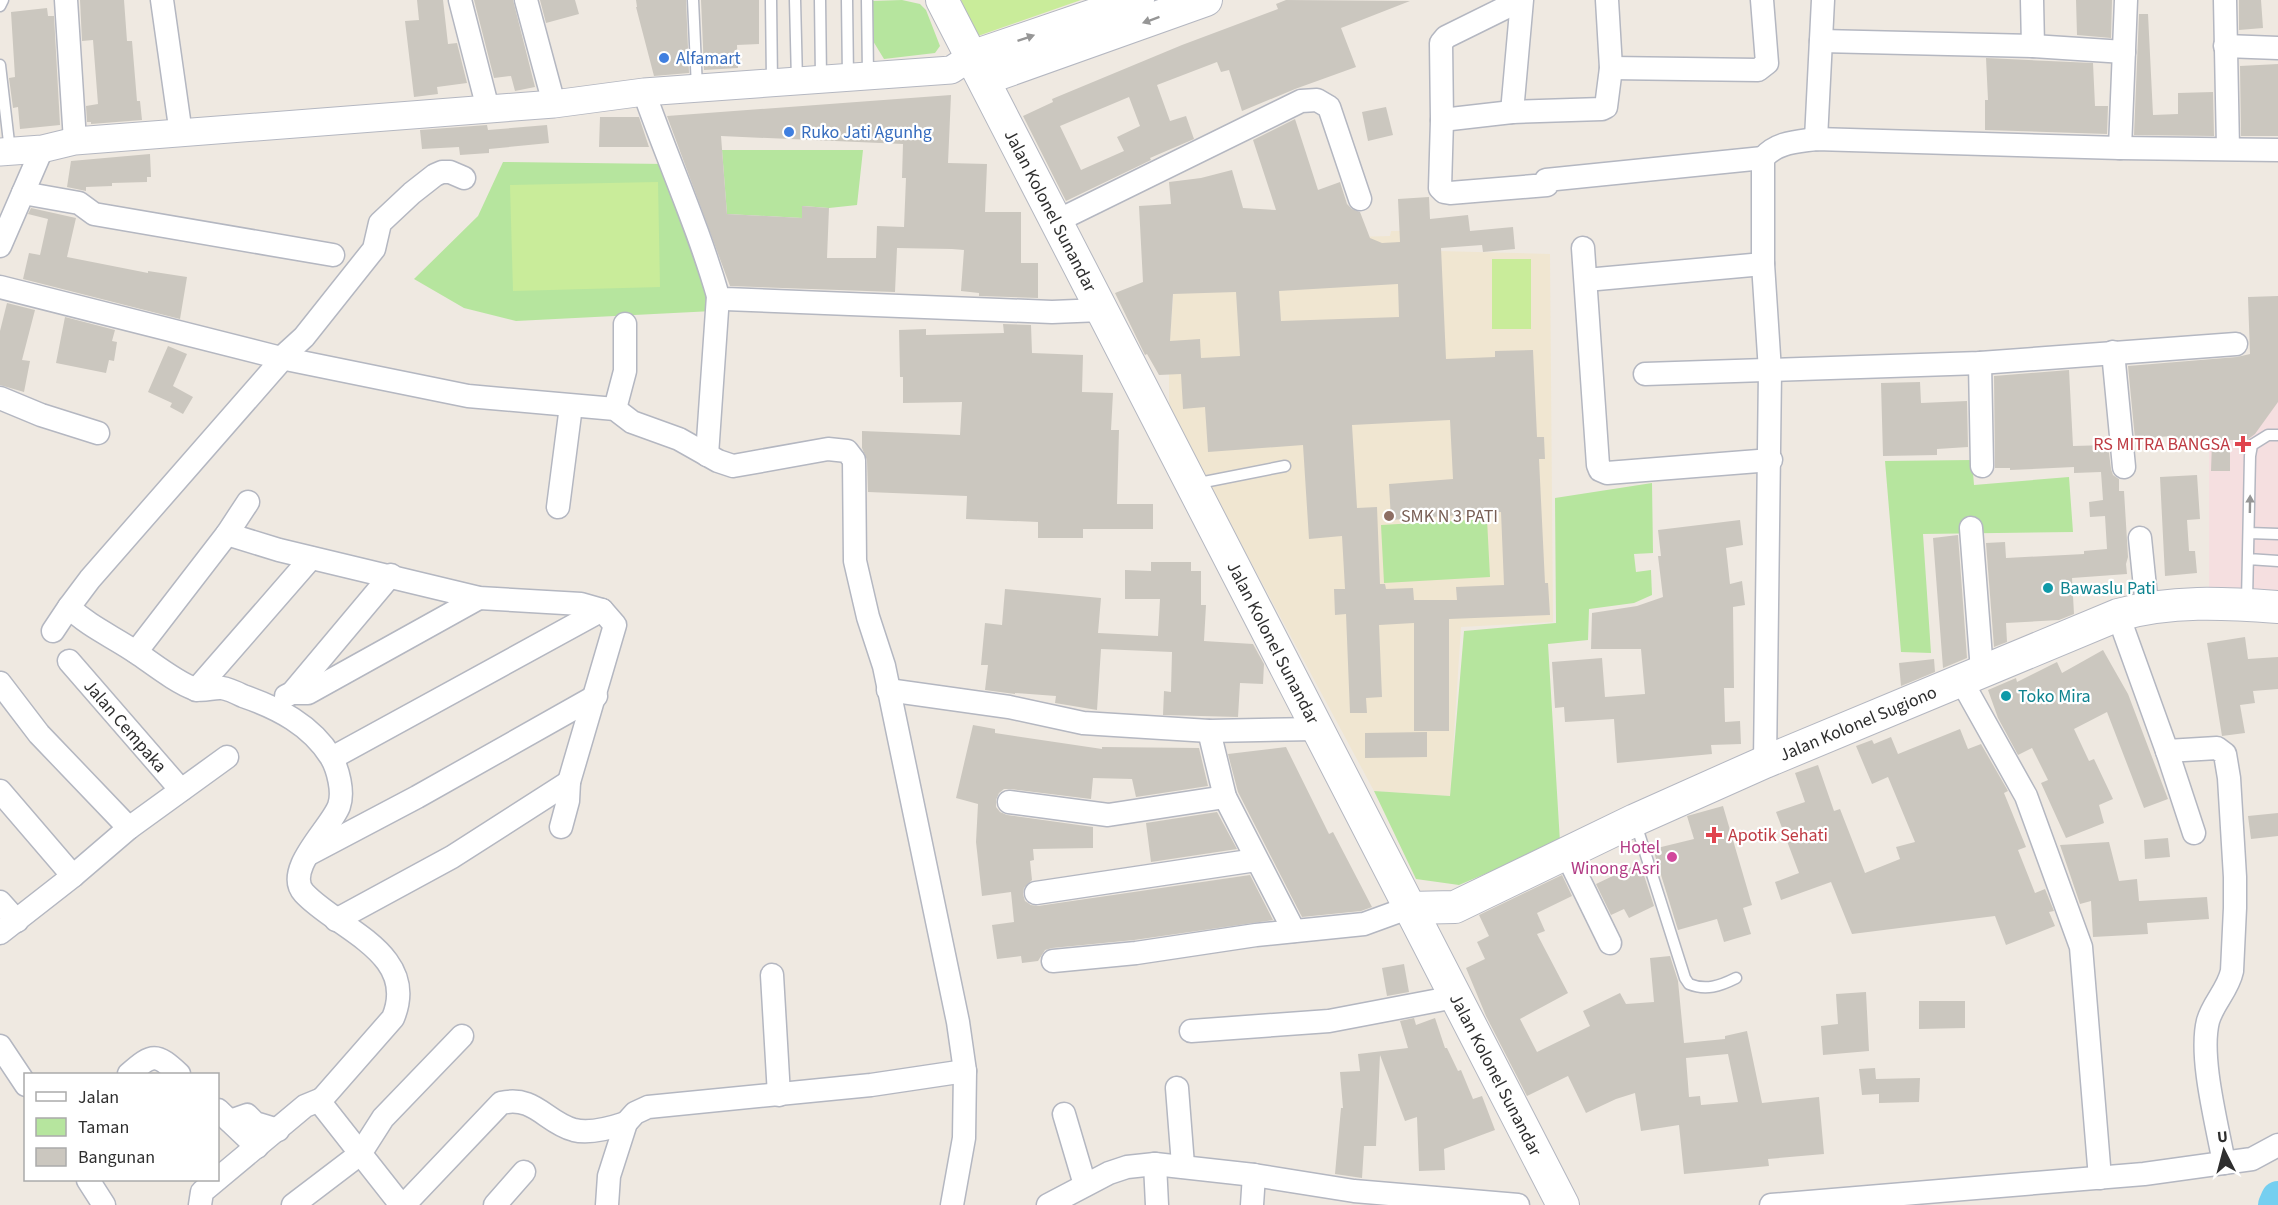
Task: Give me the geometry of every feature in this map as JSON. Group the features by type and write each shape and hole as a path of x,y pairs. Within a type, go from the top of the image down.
{"main road":[{"name":"Jalan Kolonel Sunandar","path":"942,0 969,69 1057,221 1408,908 1563,1205"},
{"path":"969,69 1138,0"},
{"path":"969,69 1206,0"},
{"name":"Jalan Kolonel Sugiono","path":"1408,908 1455,907 1635,820 1765,762 1971,675 2132,611 2217,603 2278,607"},
{"path":"1431,949 1455,907"}],"street":[{"path":"66,0 75,141"},
{"path":"162,0 181,134"},
{"path":"460,0 488,109"},
{"path":"526,0 554,104"},
{"path":"1512,112 1522,0"},
{"path":"1522,0 1446,37 1442,43 1440,188 1450,193 1546,185 1546,180 1763,158"},
{"path":"1442,120 1512,112 1606,107 1611,68 1607,0"},
{"path":"1611,68 1758,70 1767,63 1762,0"},
{"path":"1816,139 1823,0"},
{"path":"2032,0 2033,46"},
{"path":"2120,148 2126,0"},
{"path":"2225,0 2228,148"},
{"path":"1821,41 2033,46 2124,52"},
{"path":"2225,46 2278,48"},
{"path":"5,152 42,149 75,141 554,104 644,92 969,69"},
{"path":"644,92 701,241 718,296 707,455"},
{"path":"1057,221 1301,101 1317,100 1329,107 1360,199"},
{"path":"1765,762 1771,460 1770,371 1763,264 1763,158 1770,150 1783,143 1816,139 2278,150"},
{"path":"0,246 42,149"},
{"path":"53,631 90,579 278,364 280,358 304,337 374,249 380,223 435,175 450,172 464,178"},
{"path":"23,193 80,203 94,214 333,255"},
{"path":"1583,248 1600,470 1607,473 1771,460"},
{"path":"1586,280 1763,264"},
{"path":"0,286 280,358 468,396 615,409 632,422 679,439 733,466 828,449 847,451 854,460 855,561 868,617 884,666 958,1022 965,1071 964,1138 952,1205"},
{"path":"718,296 725,299 1052,312 1101,310"},
{"path":"615,409 625,370 625,324"},
{"path":"1645,374 1980,363 2236,344"},
{"path":"2114,352 2124,467"},
{"path":"1980,363 1982,466"},
{"path":"0,398 41,415 98,433"},
{"path":"558,507 571,406"},
{"path":"136,652 227,534 248,502"},
{"path":"1971,528 1971,675 2026,796 2081,947 2100,1178"},
{"path":"227,534 311,558 391,575 479,598 581,604 602,610 615,625 569,782 568,801 561,826"},
{"path":"2140,538 2132,611 2167,751 2194,833"},
{"path":"196,690 311,558"},
{"path":"268,705 292,693 391,575"},
{"path":"292,693 308,693 479,598"},
{"path":"69,607 97,630 196,690 222,688 268,705 296,719 318,740 332,758 339,777 340,803 301,866 298,875 299,885 304,893 336,920 372,944 388,960 398,988 397,1008 393,1018 322,1099 306,1106 219,1176"},
{"path":"332,758 602,610"},
{"name":"Jalan Cempaka","path":"69,661 181,790"},
{"path":"0,683 39,734 129,828"},
{"path":"888,690 1009,707 1083,723 1209,731 1316,729"},
{"path":"308,855 417,797 596,696"},
{"path":"1209,731 1225,797 1294,932"},
{"path":"2167,751 2217,748 2225,754 2229,778 2235,908 2232,971 2209,1020 2205,1054 2224,1162"},
{"path":"0,902 8,927 74,876 129,828 226,757"},
{"path":"336,920 452,856 569,782"},
{"path":"0,792 74,876"},
{"path":"1009,802 1108,815 1225,797"},
{"path":"1566,853 1610,943"},
{"path":"1036,893 1256,860"},
{"path":"1053,961 1136,953 1364,924 1408,908"},
{"path":"772,975 778,1095"},
{"path":"1191,1031 1329,1021 1455,997"},
{"path":"293,1205 360,1154 383,1118 462,1036"},
{"path":"0,1046 24,1082"},
{"path":"130,1073 146,1060 154,1058 162,1059 178,1073"},
{"path":"608,1205 609,1176 626,1123 635,1113 648,1107 871,1085 965,1071"},
{"path":"1177,1088 1183,1166"},
{"path":"322,1099 323,1106 403,1205 501,1103 513,1100 523,1101 564,1126 577,1131 611,1128 626,1123"},
{"path":"1064,1114 1085,1185"},
{"path":"224,1116 247,1115 255,1123 278,1130"},
{"path":"224,1116 257,1147"},
{"path":"1771,1205 2100,1178 2252,1159 2278,1145"},
{"path":"1155,1164 1157,1205"},
{"path":"1048,1205 1109,1173 1127,1167 1155,1164 1254,1175 1430,1202 1518,1205"},
{"path":"495,1205 524,1172"},
{"path":"1251,1205 1254,1175"},
{"path":"89,1181 104,1205"},
{"path":"197,1192 212,1181"}],"lane":[{"path":"0,6 3,0"},
{"path":"693,0 697,88"},
{"path":"771,0 797,81"},
{"path":"795,0 797,81"},
{"path":"797,81 820,0"},
{"path":"848,0 858,77"},
{"path":"858,77 867,0"},
{"path":"0,65 5,152"},
{"path":"2247,605 2252,445 2268,435 2278,435"},
{"path":"1191,485 1285,466"},
{"path":"2249,532 2278,534"},
{"path":"2248,559 2278,561"},
{"path":"1635,820 1685,978 1689,984 1709,988 1736,978"}],"shaded area":[{"name":"SMK N 3 PATI","path":"1437,230 1438,251 1550,254 1553,622 1461,627 1450,796 1374,791 1169,410 1169,350 1175,271 1260,240 1390,236 1391,231"},
{"name":"RS MITRA BANGSA","path":"2278,337 2278,591 2248,588 2209,589 2209,413"}],"green space":[{"path":"902,0 920,4 926,10 940,46 935,53 884,59 873,41 872,1"},
{"path":"961,0 1081,0 978,36"},
{"path":"722,150 863,150 857,205 829,208 803,206 802,218 727,214"},
{"path":"503,162 666,164 713,311 516,321 464,308 414,279 478,216"},
{"path":"658,182 660,287 513,291 510,185"},
{"path":"1492,259 1531,259 1531,329 1492,329"},
{"path":"1972,460 1974,485 2069,477 2073,532 1923,534 1931,653 1901,652 1885,461"},
{"path":"1652,483 1653,553 1634,554 1636,572 1651,570 1652,595 1634,603 1589,609 1588,640 1548,644 1560,842 1459,885 1416,879 1374,791 1450,796 1464,631 1556,623 1555,498"},
{"path":"1487,519 1490,577 1384,583 1381,525"}],"building":[{"path":"80,0 124,0 127,41 132,41 137,101 140,101 142,120 91,124 87,122 86,106 98,104 93,40 82,41"},
{"path":"417,0 443,0 448,44 457,43 467,83 437,87 438,94 414,97 405,21 419,20"},
{"path":"474,0 513,0 535,87 515,91 511,76 494,78"},
{"path":"540,0 575,0 579,14 546,23"},
{"path":"636,0 686,0 689,73 654,76"},
{"path":"701,0 759,0 759,44 737,45 738,68 704,70"},
{"path":"1286,0 1410,1 1341,28 1356,67 1242,111 1229,70 1221,72 1217,62 1157,85 1170,121 1186,116 1194,139 1150,158 1151,160 1066,201 1023,116 1053,102 1052,99 1182,45 1278,9 1276,4","holes":["1129,97 1140,126 1117,137 1124,151 1081,170 1060,126"]},
{"path":"2076,0 2112,0 2111,38 2077,35"},
{"path":"2239,0 2261,0 2263,28 2239,30"},
{"path":"47,8 48,16 54,16 60,125 20,129 18,107 13,108 9,78 15,77 11,12"},
{"path":"2139,14 2148,14 2153,115 2178,114 2178,93 2213,92 2214,136 2134,135"},
{"path":"1986,58 2093,63 2095,106 2108,106 2107,134 1985,130 1985,100 1988,100"},
{"path":"2278,64 2278,136 2241,136 2240,66"},
{"path":"951,95 948,163 987,164 985,212 1021,212 1021,263 1038,263 1038,298 979,296 979,293 961,291 964,250 952,249 897,248 895,292 730,286 667,116","holes":["721,136 903,144 902,178 906,178 904,227 877,226 876,258 827,258 829,208 802,206 802,218 727,214"]},
{"path":"1386,107 1393,135 1368,141 1362,112"},
{"path":"600,117 639,117 649,147 599,147"},
{"path":"1295,119 1318,190 1340,182 1347,204 1360,212 1370,238 1382,243 1400,242 1398,199 1429,197 1430,219 1468,215 1470,231 1513,227 1515,249 1483,252 1482,245 1441,248 1446,359 1495,357 1495,351 1533,350 1537,437 1544,437 1545,459 1539,459 1545,583 1548,583 1550,615 1449,619 1449,731 1414,731 1414,623 1379,625 1382,697 1366,698 1367,713 1350,713 1346,614 1335,615 1334,589 1345,589 1342,536 1309,539 1303,445 1208,452 1205,407 1183,409 1181,374 1159,375 1147,354 1145,355 1115,293 1143,282 1139,206 1171,204 1169,182 1201,178 1232,170 1243,208 1276,210 1253,140","holes":["1398,284 1399,317 1281,321 1279,291","1236,292 1240,356 1201,358 1200,339 1170,341 1173,294","1450,420 1453,479 1389,484 1391,520 1501,512 1504,585 1456,587 1457,600 1414,600 1413,588 1386,589 1385,584 1380,584 1377,507 1357,508 1352,425"]},
{"path":"487,125 488,130 547,125 549,143 489,149 489,153 460,155 459,147 422,149 420,130"},
{"path":"150,154 151,177 147,177 147,182 112,183 112,186 86,187 86,191 67,187 71,161"},
{"path":"31,208 76,218 67,257 148,273 148,271 187,277 180,319 23,279 29,253 40,255 48,219 28,214"},
{"path":"2278,296 2278,402 2255,434 2247,440 2230,440 2230,471 2211,471 2212,442 2173,444 2172,436 2135,439 2128,366 2250,354 2248,297"},
{"path":"7,303 35,310 22,360 30,361 24,392 0,385 0,331"},
{"path":"65,317 115,330 112,341 117,342 114,361 109,360 106,373 56,363"},
{"path":"1003,324 1031,325 1032,353 1083,355 1082,392 1113,393 1111,430 1119,430 1117,504 1153,504 1153,529 1083,529 1083,538 1038,538 1038,522 966,519 967,496 868,492 867,460 862,448 862,431 960,435 962,402 903,403 899,330 926,329 926,335 1004,333"},
{"path":"168,346 187,354 173,386 193,397 183,414 170,407 172,403 148,392"},
{"path":"2069,370 2073,446 2108,445 2113,475 2119,479 2119,491 2124,491 2127,574 2072,578 2074,614 2059,620 2006,623 2007,642 1994,647 1986,543 2005,542 2006,558 2084,554 2084,551 2107,549 2105,516 2090,517 2089,502 2103,500 2101,472 2074,473 2074,467 2010,470 2010,468 1995,468 1994,376"},
{"path":"1920,382 1921,403 1967,401 1968,447 1937,449 1937,455 1883,456 1881,383"},
{"path":"2197,475 2200,519 2187,520 2189,551 2195,551 2197,573 2165,576 2160,477"},
{"path":"1740,520 1743,545 1726,548 1730,584 1742,581 1745,605 1733,607 1734,688 1724,688 1725,722 1740,721 1741,744 1711,745 1712,754 1617,763 1614,719 1565,722 1564,707 1555,708 1552,662 1602,658 1605,697 1645,694 1641,649 1591,649 1592,613 1637,606 1663,597 1658,556 1661,556 1658,530"},
{"path":"1958,535 1967,658 1943,668 1933,538"},
{"path":"1151,562 1191,562 1191,571 1201,571 1201,605 1206,605 1204,641 1253,644 1264,664 1263,684 1240,683 1238,717 1163,715 1164,691 1171,692 1172,652 1101,649 1097,710 1055,703 1056,696 985,690 988,665 981,665 985,623 1002,625 1005,589 1101,598 1098,633 1158,636 1160,599 1125,599 1125,570 1151,571"},
{"path":"2245,637 2248,659 2278,657 2278,689 2253,691 2255,703 2240,705 2245,733 2222,736 2207,643"},
{"path":"2103,650 2128,694 2168,799 2144,808 2107,712 2074,729 2089,761 2094,759 2113,799 2099,805 2104,823 2066,838 2041,783 2048,780 2032,748 2018,755 1998,718 1988,690 2016,678 2017,682 2057,662 2062,673"},
{"path":"1934,659 1935,672 1901,686 1899,663"},
{"path":"973,725 995,729 995,733 1102,749 1102,747 1199,748 1208,786 1136,797 1132,779 1093,778 1091,799 1011,789 1004,789 999,793 996,807 1007,815 1093,827 1093,848 1033,849 1034,860 1030,861 1032,880 1024,888 1023,894 1025,901 1031,905 1038,906 1250,875 1273,920 1134,940 1052,948 1045,950 1038,961 1022,963 1021,956 997,959 992,925 1014,922 1011,892 982,896 976,842 978,804 956,798"},
{"path":"1960,729 1968,749 1981,744 2008,791 2004,793 2026,847 2018,850 2035,893 2045,889 2054,911 2049,912 2055,926 2006,945 1995,916 1852,934 1831,882 1781,900 1775,882 1799,873 1776,812 1805,802 1795,773 1818,765 1834,811 1840,809 1865,873 1900,859 1896,847 1915,842 1888,777 1872,784 1856,746 1872,740 1874,744 1891,737 1898,754"},
{"path":"1427,732 1427,757 1365,758 1365,733"},
{"path":"1286,747 1329,834 1333,832 1372,907 1361,911 1302,917 1238,792 1228,754"},
{"path":"1723,806 1752,905 1743,908 1751,934 1724,942 1717,919 1678,930 1653,849 1694,839 1687,816"},
{"path":"1217,812 1237,849 1151,862 1146,823"},
{"path":"2278,813 2278,836 2251,839 2248,816"},
{"path":"2168,838 2170,857 2145,859 2144,840"},
{"path":"2109,842 2119,881 2137,879 2139,901 2207,897 2209,919 2147,923 2148,934 2093,937 2091,901 2080,904 2060,845"},
{"path":"1640,863 1654,906 1629,918 1624,909 1611,915 1596,884"},
{"path":"1562,875 1572,896 1537,913 1545,931 1537,934 1568,993 1520,1019 1537,1052 1590,1026 1583,1011 1620,993 1626,1004 1654,1002 1650,958 1670,956 1678,981 1684,1043 1725,1039 1725,1036 1747,1031 1762,1103 1819,1097 1824,1154 1768,1159 1769,1166 1684,1174 1679,1125 1641,1131 1635,1093 1586,1113 1568,1076 1527,1096 1486,1016 1466,968 1485,959 1477,942 1489,936 1479,915","holes":["1728,1054 1738,1102 1701,1105 1700,1096 1689,1097 1686,1058"]},
{"path":"1404,964 1409,992 1387,996 1382,968"},
{"path":"1866,992 1869,1051 1823,1055 1821,1026 1838,1024 1836,994"},
{"path":"1919,1001 1965,1001 1965,1028 1919,1029"},
{"path":"1414,1018 1416,1025 1435,1018 1445,1048 1458,1071 1461,1070 1473,1099 1482,1096 1495,1130 1444,1149 1445,1170 1419,1171 1417,1117 1405,1121 1380,1055 1376,1146 1364,1146 1362,1178 1335,1174 1341,1108 1343,1108 1340,1072 1360,1071 1358,1054 1408,1048 1400,1021"},
{"path":"1875,1068 1876,1079 1920,1078 1919,1102 1879,1103 1879,1094 1862,1095 1859,1069"}],"waterway":[{"path":"2275,1205 2278,1198"}],"place":[{"name":"Alfamart","path":"664,58"},
{"name":"Ruko Jati Agunhg","path":"789,132"},
{"name":"RS MITRA BANGSA","path":"2243,444"},
{"name":"SMK N 3 PATI","path":"1389,516"},
{"name":"Bawaslu Pati","path":"2048,588"},
{"name":"Toko Mira","path":"2006,696"},
{"name":"Apotik Sehati","path":"1714,835"},
{"name":"Hotel Winong Asri","path":"1672,857"}]}
